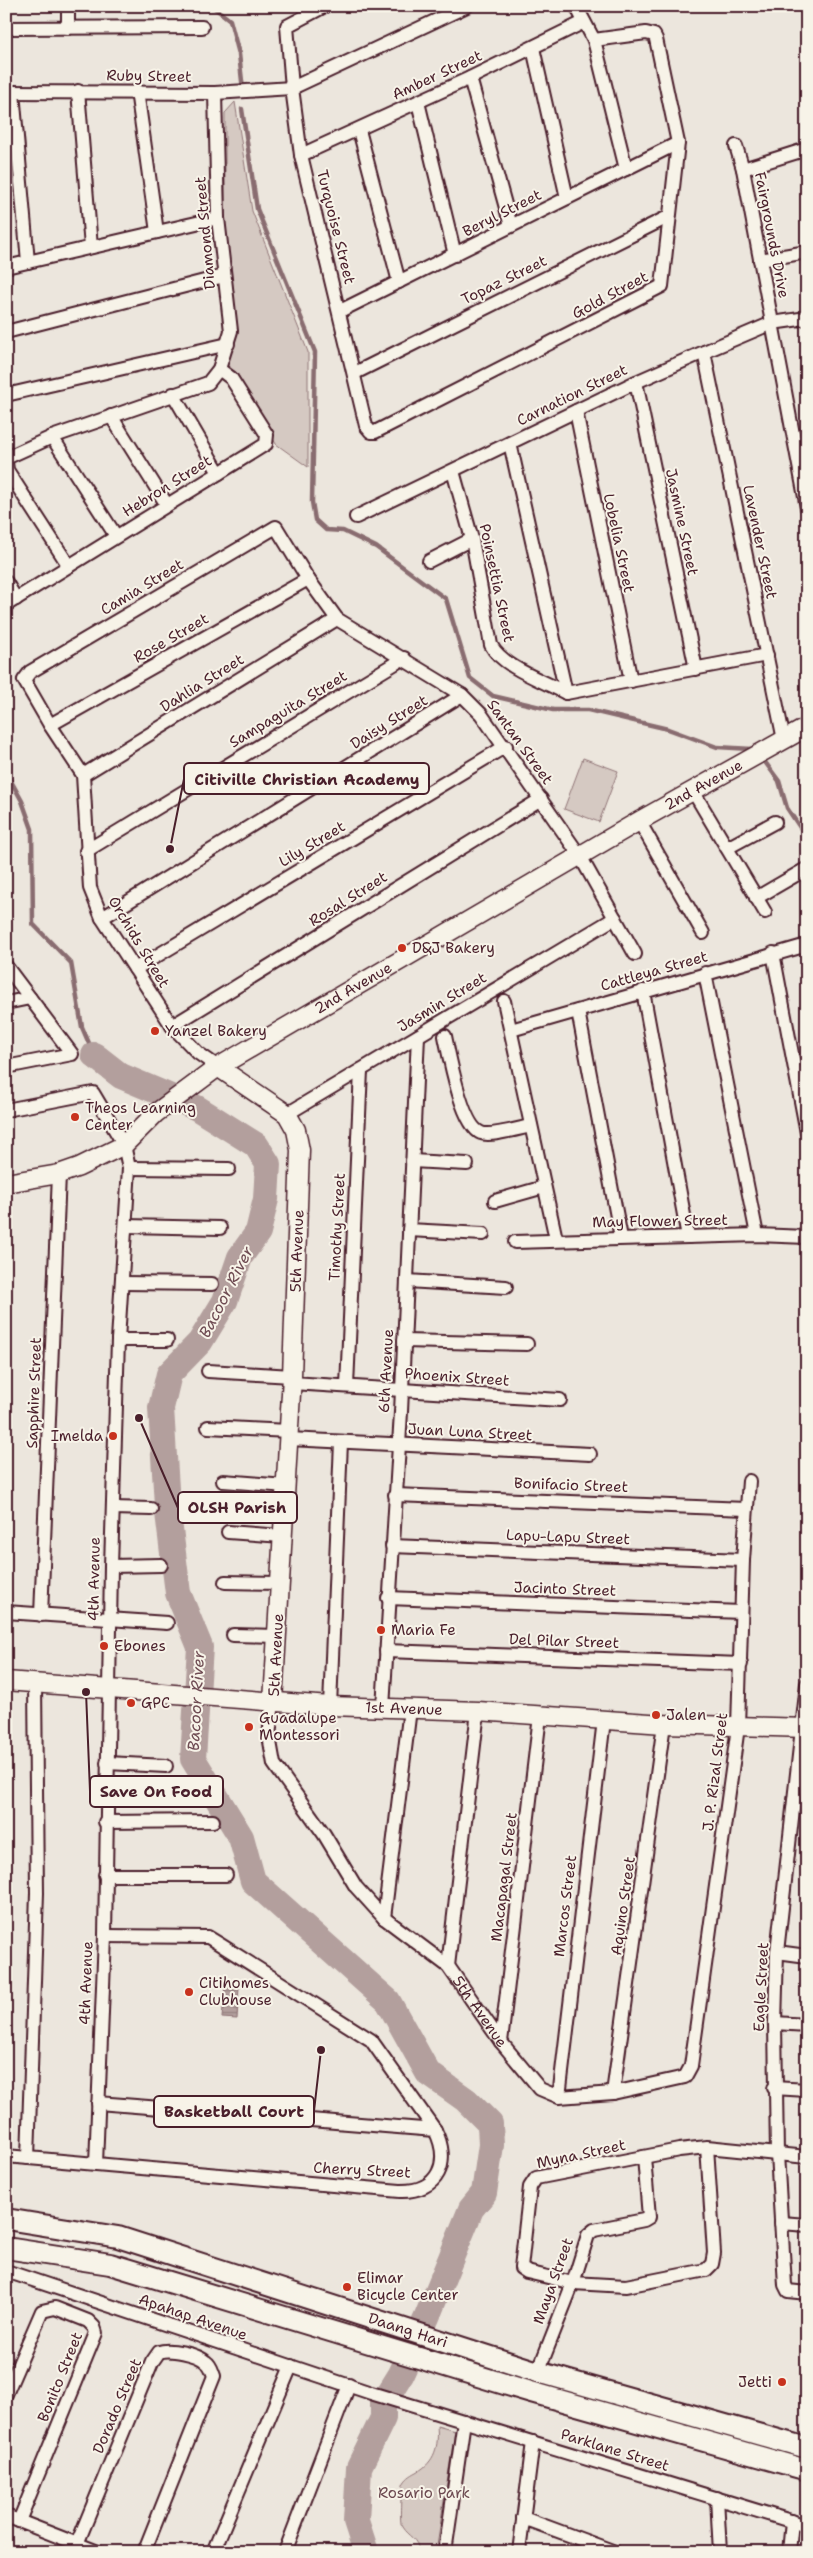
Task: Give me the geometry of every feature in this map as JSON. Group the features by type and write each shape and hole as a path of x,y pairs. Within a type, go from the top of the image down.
{"main road":[{"name":"Daang Hari","path":"6,2219 58,2226 118,2238 538,2372 804,2447"},
{"name":"Daang Hari","path":"6,2248 110,2264 531,2392 801,2469"},
{"path":"531,2392 538,2372"},
{"path":"616,2416 622,2395"},
{"path":"801,2469 804,2447"}],"street":[{"path":"68,6 68,28"},
{"name":"Turquoise Street","path":"325,6 287,26 292,88 302,155 366,426 371,432"},
{"path":"292,88 467,6"},
{"path":"576,6 594,40 626,169"},
{"name":"Amber Street","path":"302,155 470,78 584,22"},
{"path":"6,28 202,27"},
{"name":"Gold Street","path":"371,432 380,431 658,290 664,277 668,217 678,143 654,35 646,33 594,40"},
{"path":"533,48 567,198"},
{"path":"470,78 512,226"},
{"name":"Ruby Street","path":"10,92 215,92 292,88"},
{"path":"78,91 90,247"},
{"path":"137,91 157,232"},
{"path":"10,92 28,262"},
{"name":"Diamond Street","path":"215,92 218,218 231,331 219,369"},
{"path":"418,102 456,255"},
{"path":"359,130 399,282"},
{"name":"Beryl Street","path":"340,311 678,143"},
{"name":"Fairgrounds Drive","path":"736,146 743,169 807,508"},
{"path":"743,169 807,149"},
{"name":"Topaz Street","path":"355,373 668,217"},
{"path":"6,267 218,218"},
{"path":"760,260 807,252"},
{"path":"6,332 224,276"},
{"name":"Carnation Street","path":"356,517 636,382 772,323 807,318"},
{"path":"6,395 228,344"},
{"name":"Lavender Street","path":"704,352 784,740"},
{"path":"69,566 7,465 52,437 208,383 219,369"},
{"name":"Hebron Street","path":"11,602 264,446 268,438 231,378 219,369"},
{"name":"Jasmine Street","path":"636,382 696,669"},
{"path":"173,394 218,473"},
{"name":"Lobelia Street","path":"576,411 631,681"},
{"path":"111,416 167,505"},
{"path":"52,437 116,536"},
{"path":"510,443 566,693 767,655"},
{"name":"Poinsettia Street","path":"453,471 472,539 491,645 494,651 506,662 566,693"},
{"name":"Santan Street","path":"276,527 308,579 337,619 462,695 481,714 506,746 580,856 634,954"},
{"name":"Camia Street","path":"50,725 24,683 25,677 276,527"},
{"path":"429,561 472,539"},
{"name":"Rose Street","path":"50,725 308,579"},
{"path":"6,582 11,602"},
{"name":"Dahlia Street","path":"84,775 337,619"},
{"name":"Sampaguita Street","path":"86,851 404,658"},
{"name":"Daisy Street","path":"102,918 462,695"},
{"path":"50,725 84,775"},
{"name":"2nd Avenue","path":"6,1183 60,1174 124,1145 156,1113 213,1071 639,821 807,726"},
{"name":"Lily Street","path":"135,969 506,746"},
{"name":"Orchids Street","path":"84,775 86,851 90,888 102,918 172,1026 213,1071"},
{"path":"693,791 765,912"},
{"name":"Rosal Street","path":"172,1026 541,799"},
{"path":"639,821 703,933"},
{"path":"727,848 775,822"},
{"path":"756,898 806,869"},
{"name":"Jasmin Street","path":"287,1114 614,918"},
{"name":"Cattleya Street","path":"511,1030 772,953 807,945"},
{"path":"772,953 806,1128"},
{"path":"6,966 72,1054 6,1067"},
{"path":"705,973 758,1235"},
{"path":"643,991 688,1237"},
{"path":"6,1003 30,998"},
{"path":"504,1001 556,1239"},
{"path":"578,1010 621,1238"},
{"name":"6th Avenue","path":"383,1708 388,1598 402,1390 418,1036"},
{"path":"445,1036 456,1090 475,1130 484,1134 531,1126"},
{"name":"Timothy Street","path":"346,1386 361,1070"},
{"path":"213,1071 287,1114"},
{"path":"6,1110 93,1093 124,1145"},
{"name":"5th Avenue","path":"287,1114 296,1130 300,1150 292,1380 278,1636 269,1736 274,1764 324,1834 356,1887 384,1918 448,1966 501,2042 540,2088 559,2097"},
{"name":"4th Avenue","path":"96,2164 104,1936 110,1566 118,1340 130,1168 124,1145"},
{"path":"412,1161 467,1164"},
{"path":"130,1168 229,1169"},
{"name":"Sapphire Street","path":"41,1615 60,1174"},
{"path":"495,1201 544,1187"},
{"path":"126,1226 220,1228"},
{"path":"409,1230 483,1234"},
{"name":"May Flower Street","path":"515,1242 556,1239 758,1235 807,1237"},
{"path":"407,1281 506,1287"},
{"path":"123,1283 212,1284"},
{"path":"118,1340 167,1340"},
{"path":"404,1341 527,1344"},
{"name":"Phoenix Street","path":"208,1371 346,1386 560,1400"},
{"name":"Juan Luna Street","path":"208,1427 340,1442 590,1454"},
{"path":"330,1706 340,1442"},
{"path":"223,1481 286,1486"},
{"name":"J. P. Rizal Street","path":"613,2093 685,2077 691,2066 738,1727 743,1560 749,1482"},
{"name":"Bonifacio Street","path":"395,1494 746,1509"},
{"path":"112,1508 151,1509"},
{"path":"228,1532 282,1536"},
{"name":"Lapu-Lapu Street","path":"392,1546 743,1560"},
{"path":"110,1566 161,1565"},
{"path":"225,1582 280,1582"},
{"name":"Jacinto Street","path":"388,1598 741,1612"},
{"path":"6,1612 167,1623"},
{"path":"233,1635 278,1636"},
{"name":"Del Pilar Street","path":"386,1651 741,1664"},
{"name":"1st Avenue","path":"6,1680 330,1706 478,1711 664,1724 805,1728"},
{"path":"28,2158 37,1893 35,1682"},
{"name":"Eagle Street","path":"807,1684 805,1728 777,1952 774,2023 774,2088 785,2285 788,2291 807,2294"},
{"path":"384,1918 410,1709"},
{"path":"448,1966 478,1711"},
{"name":"Macapagal Street","path":"501,2042 540,1716"},
{"name":"Marcos Street","path":"559,2097 604,1720"},
{"name":"Aquino Street","path":"613,2093 664,1724"},
{"path":"107,1763 166,1766"},
{"path":"105,1822 213,1821"},
{"path":"105,1875 226,1875"},
{"name":"Cherry Street","path":"6,2156 411,2192 429,2183 442,2168 444,2155 442,2142 371,2040 208,1937 104,1936"},
{"path":"777,1952 807,1956"},
{"path":"774,2023 807,2025"},
{"path":"774,2088 807,2090"},
{"path":"559,2097 613,2093"},
{"path":"98,2103 435,2130"},
{"path":"573,2283 626,2286 699,2272 706,2270 712,2264 714,2252 708,2147"},
{"name":"Myna Street","path":"573,2283 527,2272 522,2268 533,2180 644,2157 708,2147 807,2157"},
{"name":"Maya Street","path":"538,2372 573,2283 586,2239 590,2232 644,2220 649,2217 644,2157"},
{"path":"781,2223 807,2225"},
{"name":"Apahap Avenue","path":"6,2271 413,2406"},
{"name":"Bonito Street","path":"6,2394 42,2311 55,2308 88,2321 94,2327 96,2334 83,2369 67,2402 19,2521"},
{"name":"Dorado Street","path":"77,2544 152,2362 159,2352 172,2350 206,2361 212,2369 214,2376 144,2552"},
{"path":"213,2552 291,2366"},
{"path":"285,2552 349,2386"},
{"name":"Parklane Street","path":"413,2406 807,2526"},
{"path":"446,2552 464,2421"},
{"path":"519,2552 533,2442"},
{"path":"717,2498 720,2552"},
{"path":"6,2516 98,2552"},
{"path":"523,2518 615,2552"},
{"path":"789,2552 792,2521"}],"green space":[{"path":"235,102 252,211 308,352 308,467 276,444 237,373 225,365 235,328 225,220 225,113"},
{"path":"583,758 618,771 599,822 564,809"},
{"name":"Rosario Park","path":"437,2426 455,2431 436,2552 419,2552 417,2544 401,2524 402,2488 410,2476 423,2468 432,2458 436,2447"}],"shaded area":[{"path":"225,1986 239,1987 237,2019 222,2018"}],"waterway":[{"path":"212,6 230,20 239,54 243,90"},
{"path":"242,109 257,209 315,352 312,502 315,520 326,530 343,531 376,547 446,599 470,678 493,696 553,710 588,710 668,729 717,747 752,749"},
{"path":"765,762 779,781 787,808 807,838"},
{"name":"Bacoor River","path":"6,772 22,801 32,829 33,924 71,963 82,1027 94,1055"},
{"name":"Bacoor River","path":"94,1055 121,1076 197,1108 256,1145 268,1164 266,1199 258,1232 240,1257 225,1301 200,1342 169,1374 161,1408 167,1505 178,1593 200,1647 193,1759 241,1837 253,1881 388,2001 428,2073 466,2100 490,2124 491,2145 484,2193 471,2209 427,2317 401,2374 383,2403 383,2418 359,2467 356,2521 366,2552"}],"place":[{"name":"Citiville Christian Academy","path":"170,849"},
{"name":"D&J Bakery","path":"402,948"},
{"name":"Yanzel Bakery","path":"155,1031"},
{"name":"Theos Learning Center","path":"75,1117"},
{"name":"OLSH Parish","path":"139,1418"},
{"name":"Imelda","path":"113,1436"},
{"name":"Maria Fe","path":"381,1630"},
{"name":"Ebones","path":"104,1646"},
{"name":"Save On Food","path":"86,1692"},
{"name":"GPC","path":"131,1703"},
{"name":"Jalen","path":"656,1715"},
{"name":"Guadalupe Montessori","path":"249,1727"},
{"name":"Citihomes Clubhouse","path":"189,1992"},
{"name":"Basketball Court","path":"321,2050"},
{"name":"Elimar Bicycle Center","path":"347,2287"},
{"name":"Jetti","path":"782,2382"}]}
